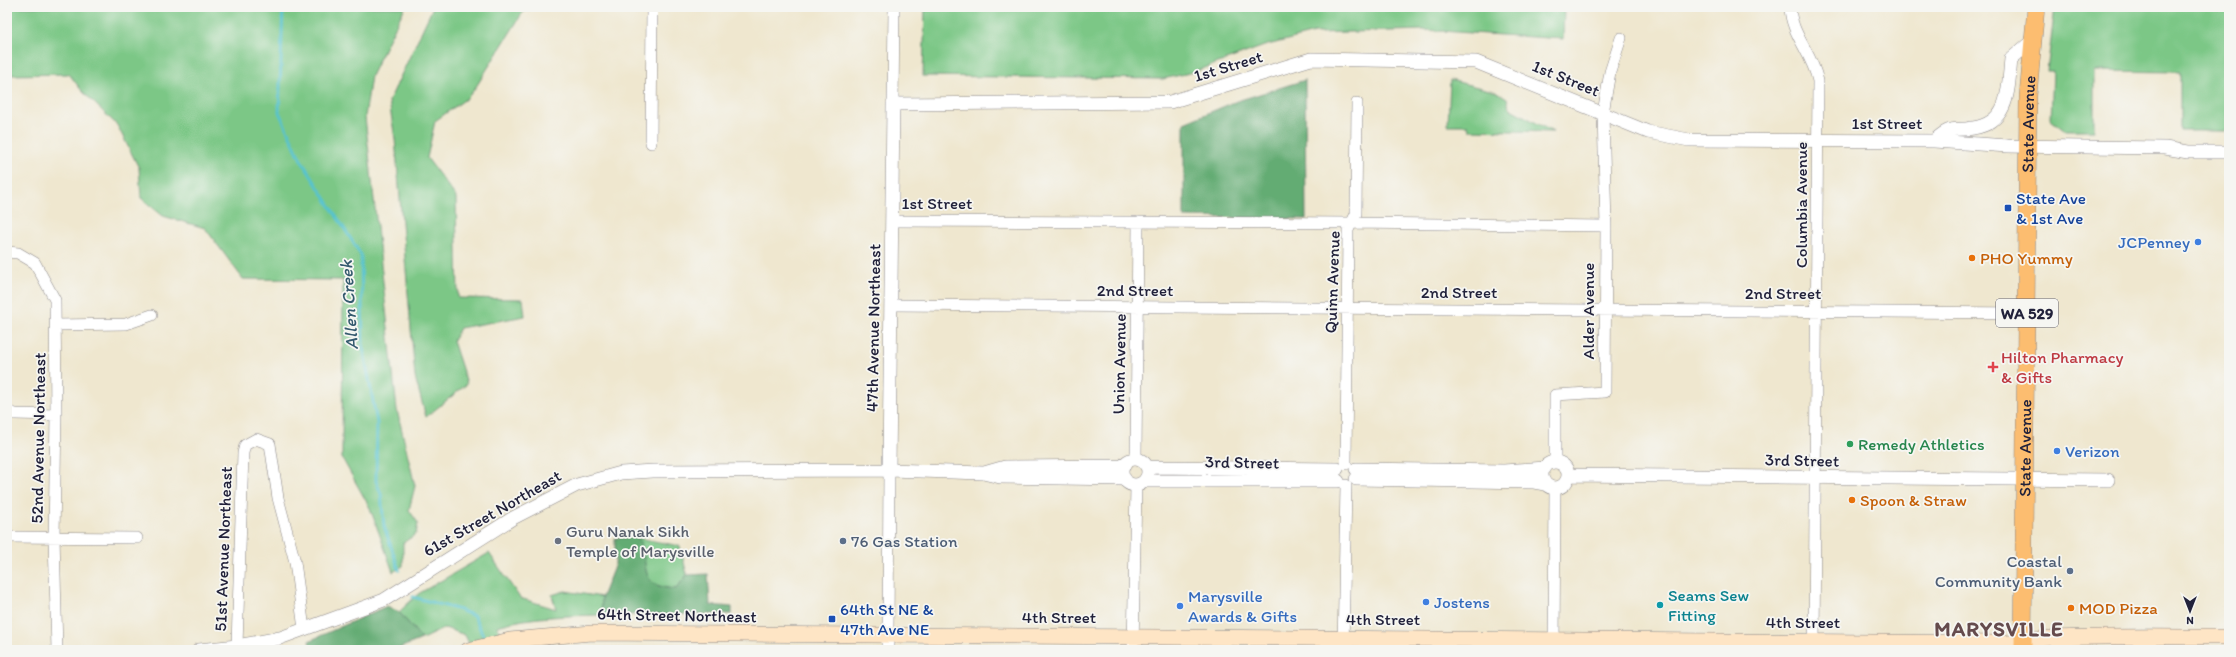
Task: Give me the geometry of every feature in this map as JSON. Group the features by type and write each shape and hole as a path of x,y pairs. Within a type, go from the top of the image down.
{"main road":[{"name":"State Avenue","path":"2027,648 2024,481 2027,313 2027,146 2028,96 2036,7"},
{"name":"64th Street Northeast","path":"468,650 510,640 592,633 888,635"},
{"name":"4th Street","path":"888,635 1133,643 2027,648 2042,638 2101,636 2229,637"}],"street":[{"path":"651,143 652,7"},
{"name":"47th Avenue Northeast","path":"888,650 894,7"},
{"name":"Columbia Avenue","path":"1790,7 1791,19 1798,36 1814,64 1818,81 1814,646"},
{"path":"1603,113 1610,72 1621,38"},
{"path":"1934,141 1946,130 1974,128 1988,124 1997,117 2005,106 2011,59 2032,41"},
{"name":"1st Street","path":"893,104 1170,102 1311,59 1476,62 1648,132 1689,140 1934,141 2027,146 2165,148 2188,152 2229,152"},
{"name":"Quinn Avenue","path":"1343,644 1348,230 1356,214 1357,103"},
{"name":"Alder Avenue","path":"1550,465 1555,395 1605,392 1606,226 1603,113"},
{"name":"1st Street","path":"892,221 1352,223 1606,226"},
{"name":"Union Avenue","path":"1136,458 1138,222"},
{"name":"52nd Avenue Northeast","path":"7,252 18,253 35,263 55,300 56,415 54,538 57,650"},
{"name":"2nd Street","path":"892,305 2027,313"},
{"path":"56,325 126,324 152,315"},
{"path":"7,411 15,414 56,415"},
{"name":"51st Avenue Northeast","path":"237,646 243,453 245,445 256,439 270,444 278,498 295,562 304,629"},
{"path":"1132,478 1148,471 1142,460 1136,458 1129,460 1132,478 1133,643"},
{"path":"1550,486 1564,485 1568,475 1564,466 1550,465 1542,475 1550,486 1554,645"},
{"name":"3rd Street","path":"889,470 983,473 1000,477 1132,478 1504,471 1550,465"},
{"name":"3rd Street","path":"1147,467 1534,482 1550,486"},
{"name":"61st Street Northeast","path":"199,650 237,646 280,638 384,600 513,518 577,485 621,473 652,470 889,470"},
{"name":"3rd Street","path":"1568,475 2024,481 2108,480"},
{"path":"7,537 137,538"}],"green space":[{"path":"7,7 405,7 371,76 365,117 397,410 415,486 409,510 418,523 416,534 403,543 403,566 393,572 370,508 342,458 343,280 243,279 205,228 163,216 141,198 139,168 117,125 82,91 69,74 7,75"},
{"path":"433,7 538,7 523,12 474,90 467,98 435,121 427,158 456,197 458,298 523,299 525,316 460,328 453,341 467,384 426,417 415,377 395,139 389,101"},
{"path":"925,7 1564,7 1563,39 1425,30 1314,33 1264,46 1194,72 1163,79 923,76"},
{"path":"2055,7 2229,7 2228,131 2180,131 2180,72 2094,71 2094,130 2064,130 2051,120 2053,71 2047,71"},
{"path":"1305,80 1306,219 1184,217 1184,123 1237,101"},
{"path":"1450,80 1497,92 1507,98 1509,108 1553,132 1469,130 1468,125 1448,125"},
{"path":"615,538 638,538 642,547 646,572 649,579 654,584 676,589 687,575 708,574 710,605 732,607 732,614 601,615 602,597 615,564"},
{"path":"638,538 680,546 687,575 676,589 663,587 654,583 649,578 646,572 642,548"},
{"path":"489,553 520,598 556,609 552,595 565,591 602,597 601,615 536,618 497,626 507,650 472,650 465,635 445,628 422,639 399,612 418,594"},
{"path":"387,606 399,612 422,639 395,650 311,650 309,641"}],"waterway":[{"name":"Allen Creek","path":"283,7 279,112 301,160 361,255 363,347 377,423 376,481 381,494 384,526 399,570"},
{"name":"Allen Creek","path":"413,597 460,610 474,616 486,641"}],"place":[{"name":"State Ave & 1st Ave","path":"2008,208"},
{"name":"JCPenney","path":"2198,242"},
{"name":"PHO Yummy","path":"1972,258"},
{"name":"Hilton Pharmacy & Gifts","path":"1993,367"},
{"name":"Remedy Athletics","path":"1850,444"},
{"name":"Verizon","path":"2057,451"},
{"name":"Spoon & Straw","path":"1852,500"},
{"name":"Guru Nanak Sikh Temple of Marysville","path":"558,541"},
{"name":"76 Gas Station","path":"843,541"},
{"name":"Coastal Community Bank","path":"2070,571"},
{"name":"Jostens","path":"1426,602"},
{"name":"Seams Sew Fitting","path":"1660,605"},
{"name":"Marysville Awards & Gifts","path":"1180,606"},
{"name":"MOD Pizza","path":"2071,608"},
{"name":"64th St NE & 47th Ave NE","path":"832,619"}],"district":[{"name":"MARYSVILLE","path":"1999,628"}]}
